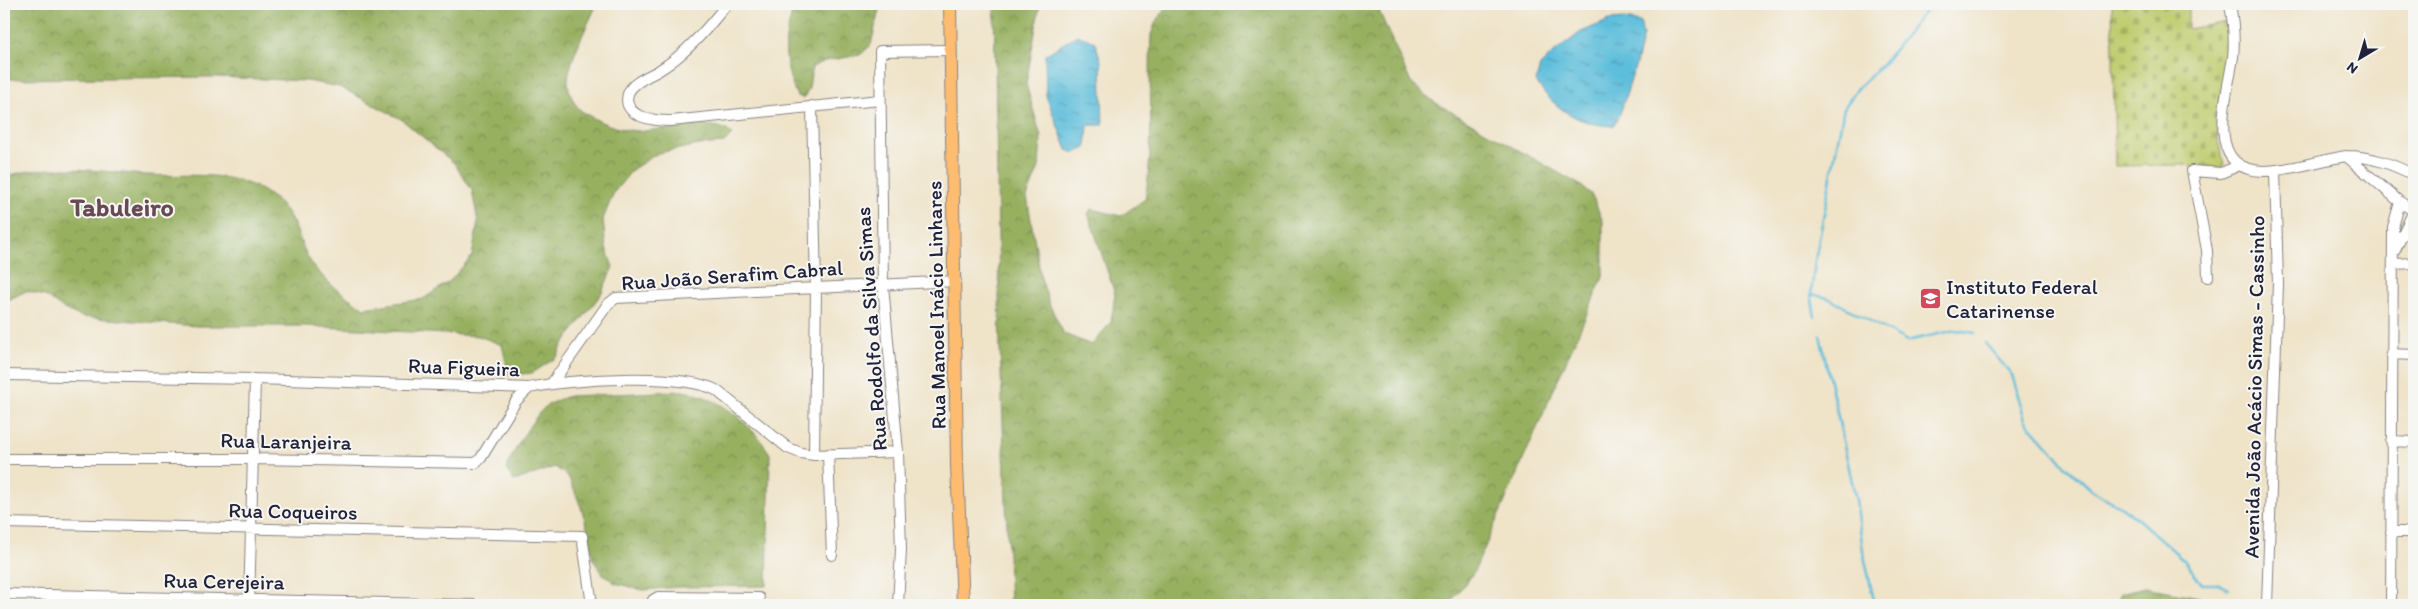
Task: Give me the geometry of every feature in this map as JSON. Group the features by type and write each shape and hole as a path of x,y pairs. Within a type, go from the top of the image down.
{"main road":[{"name":"Rua Manoel Inácio Linhares","path":"950,4 956,281 957,465 963,605"}],"street":[{"path":"727,4 701,37 659,70 632,88 628,94 629,104 644,119 659,121 696,119 880,100"},
{"path":"2230,4 2234,46 2223,136 2227,150 2240,166 2252,170 2275,170 2346,156 2378,160 2414,175"},
{"name":"Rua Rodolfo da Silva Simas","path":"898,605 900,550 898,452 883,285 880,51 951,50"},
{"path":"812,106 816,288 814,455"},
{"path":"2346,156 2400,202 2414,211 2394,259"},
{"path":"2208,277 2207,250 2192,172 2221,173 2240,166"},
{"name":"Avenida João Acácio Simas - Cassinho","path":"2267,605 2278,284 2275,170"},
{"path":"2391,605 2391,354 2394,226 2400,202"},
{"path":"2394,259 2414,263"},
{"name":"Rua João Serafim Cabral","path":"552,383 608,304 616,298 956,281"},
{"path":"2391,354 2414,354"},
{"name":"Rua Figueira","path":"4,375 255,379 529,388 552,383 675,379 705,385 728,397 788,448 801,454 898,452"},
{"path":"249,603 255,379"},
{"name":"Rua Laranjeira","path":"4,459 253,459 476,463 516,401 529,388"},
{"path":"2391,441 2414,442"},
{"path":"828,454 832,555"},
{"name":"Rua Coqueiros","path":"4,524 582,536 592,605"},
{"path":"2391,532 2414,532"},
{"name":"Rua Cerejeira","path":"4,594 249,603 474,605"},
{"path":"653,605 653,600 658,597 759,598"}],"green space":[{"path":"4,4 597,4 584,31 569,71 568,83 570,93 580,109 602,122 630,130 647,131 702,125 725,129 732,135 724,143 699,145 658,153 633,169 614,192 603,219 606,248 613,267 601,294 563,344 557,357 532,373 509,375 502,345 479,336 305,326 197,326 82,317 64,309 45,296 26,291 4,302 4,177 21,172 75,169 147,175 224,177 249,184 268,194 284,208 290,216 308,257 317,271 336,289 364,308 423,299 450,281 472,256 478,222 472,190 454,163 401,119 340,87 307,81 217,77 4,79"},
{"path":"791,4 889,4 879,9 871,45 860,55 825,61 812,67 809,88 804,98 797,96 786,60 786,38 791,17"},
{"path":"994,4 1040,4 1026,84 1041,137 1039,167 1027,197 1041,278 1050,306 1064,334 1092,345 1111,322 1115,294 1088,213 1092,209 1121,216 1145,199 1151,137 1151,35 1156,21 1170,4 1376,4 1411,83 1434,102 1580,185 1592,195 1603,222 1603,277 1474,572 1448,605 1010,605 1000,347"},
{"path":"2112,4 2188,4 2188,29 2226,22 2227,57 2217,123 2220,149 2225,163 2221,168 2183,165 2115,166"},
{"path":"683,391 710,399 733,413 744,422 770,454 767,586 679,587 643,590 615,583 602,573 593,559 588,530 580,504 568,476 555,467 514,481 506,469 517,446 534,420 544,408 556,401 569,396"},
{"path":"2145,587 2199,597 2215,605 2115,605 2121,593"}],"water":[{"path":"1625,19 1640,22 1643,35 1620,114 1613,126 1589,122 1568,114 1551,100 1536,81 1540,66 1581,32 1610,20"},
{"path":"1077,35 1095,42 1101,61 1103,125 1088,125 1086,148 1075,153 1067,150 1046,96 1045,55"}],"waterway":[{"path":"1815,317 1811,294 1815,261 1844,108 1858,88 1882,65 1931,4"},
{"path":"1811,294 1828,298 1907,341 1956,330 1975,333"},
{"path":"1820,335 1856,500 1863,551 1875,605"},
{"path":"1985,343 2012,375 2025,420 2065,465 2094,492 2122,507 2140,521 2184,560 2202,584 2218,584 2229,589"}],"place":[{"name":"Instituto Federal Catarinense","path":"1930,298"}],"district":[{"name":"Tabuleiro","path":"122,207"}]}
